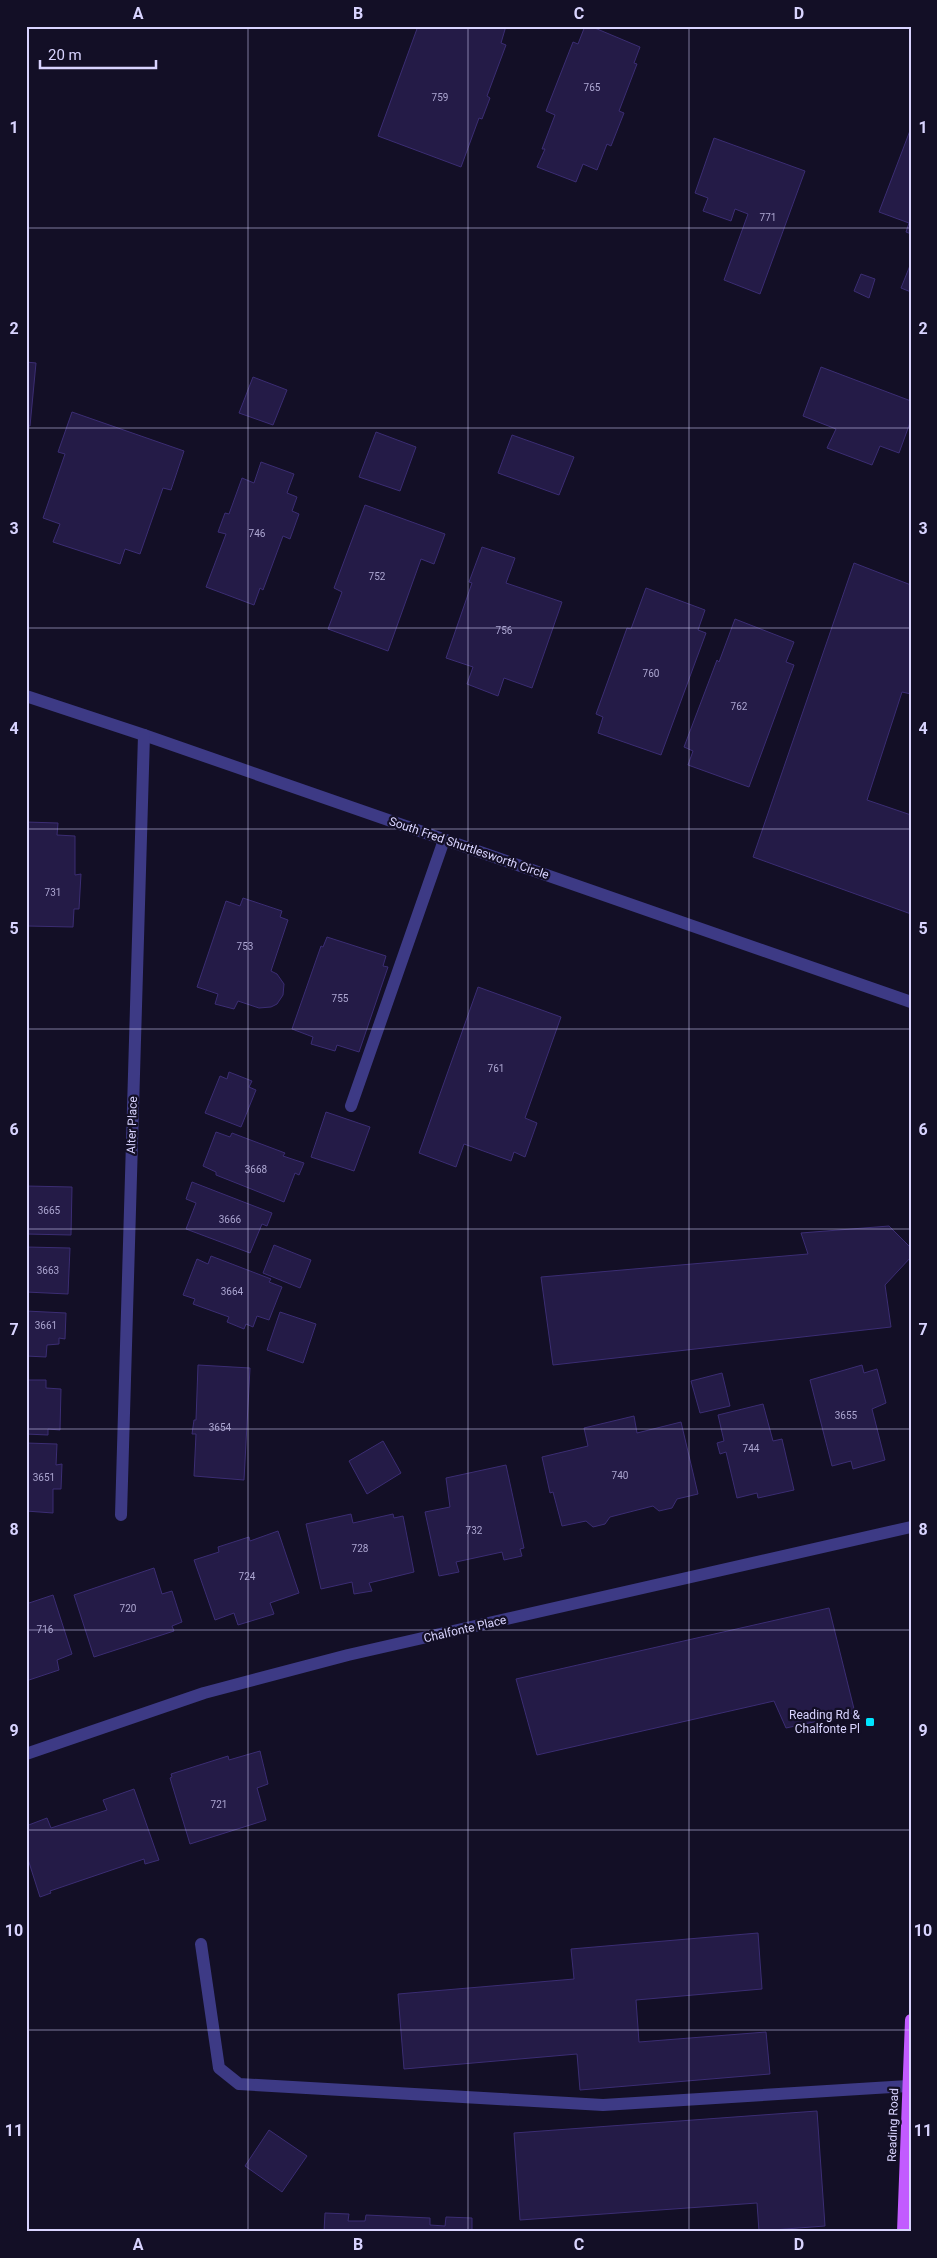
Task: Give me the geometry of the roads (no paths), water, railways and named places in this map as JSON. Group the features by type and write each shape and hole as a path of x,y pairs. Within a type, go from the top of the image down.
{"main road":[{"name":"Reading Road","path":"903,2232 909,2139 908,2086 911,2020"}],"street":[{"name":"South Fred Shuttlesworth Circle","path":"26,696 144,735 911,1002"},
{"name":"Alter Place","path":"121,1515 144,735"},
{"path":"351,1106 444,840"},
{"name":"Chalfonte Place","path":"26,1754 204,1693 348,1655 911,1527"},
{"path":"201,1944 219,2068 240,2084 603,2105 908,2086"}],"place":[{"name":"Reading Rd & Chalfonte Pl","path":"870,1722"}]}
